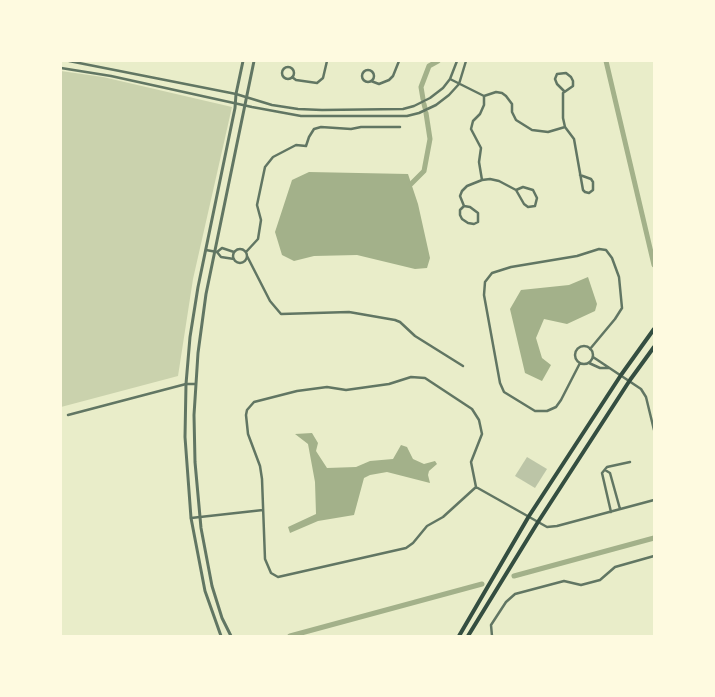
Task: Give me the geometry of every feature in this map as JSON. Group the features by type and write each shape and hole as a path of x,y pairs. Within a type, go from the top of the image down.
{"main road":[{"path":"459,636 529,516 621,374 654,330"},
{"path":"468,636 538,522 630,380 654,347"}],"street":[{"path":"69,61 236,94 272,105 298,109 403,109 414,106 430,98 450,79 457,61"},
{"path":"220,636 205,591 191,518 185,437 186,384 193,320 243,61"},
{"path":"231,636 222,618 212,586 200,517 194,445 195,384 202,320 254,61"},
{"path":"292,77 294,73 292,68 288,66 284,68 282,72 283,77 288,79 292,77 296,80 318,83 323,78 327,61"},
{"path":"371,81 374,77 372,72 368,70 364,72 363,80 379,84 393,76 399,61"},
{"path":"61,68 111,76 302,116 407,116 436,105 459,84 466,61"},
{"path":"566,73 571,76 573,86 564,91 557,84 555,79 557,74 566,73"},
{"path":"450,79 484,96 496,92 506,96 512,104 512,112 516,120 532,130 548,132 565,127"},
{"path":"564,91 563,111 565,127 574,139 582,190 589,193 593,190 593,182 591,179 580,175"},
{"path":"482,180 479,162 481,148 471,129 473,121 480,114 484,105 484,96"},
{"path":"242,262 246,260 247,254 258,239 262,220 257,205 265,167 273,157 296,145 306,146 314,129 321,127 351,129 361,127 400,128"},
{"path":"464,206 460,196 462,191 482,180 490,179 499,181 516,190 524,204 535,206 536,198 533,190 523,187 516,190"},
{"path":"464,206 470,207 478,213 478,222 474,224 462,220 460,210 464,206"},
{"path":"216,252 222,248 234,252"},
{"path":"234,252 239,248 247,254 252,268 270,301 281,314 349,312 395,320 400,322 415,336 463,366"},
{"path":"580,363 561,400 556,407 547,411 535,411 504,392 500,383 484,294 484,282 492,273 511,267 577,256 599,249 606,250 612,258 619,276 622,308 590,349"},
{"path":"206,250 216,252 221,257 242,262 252,268"},
{"path":"234,252 234,259"},
{"path":"590,349 582,347 577,350 576,358 580,363 589,363 600,368 609,368"},
{"path":"590,349 593,357 641,389 646,397 654,430"},
{"path":"589,363 593,357"},
{"path":"411,377 425,378 472,409 479,420 482,434 471,462 476,487 443,517 427,526 413,543 406,548 278,578 274,577 268,569 265,559 261,472 248,434 246,415 250,405 254,402 297,391 327,387 346,390 389,384 411,377"},
{"path":"68,415 186,384 195,384"},
{"path":"611,512 602,473 607,467 630,462"},
{"path":"605,470 610,473 620,509"},
{"path":"476,487 547,527 654,500"},
{"path":"191,518 263,510"},
{"path":"492,636 492,625 506,602 515,594 564,581 582,585 600,580 615,567 654,556"}],"shaded area":[{"path":"61,71 103,77 232,107 193,279 178,376 61,407"},
{"path":"309,172 408,174 418,204 430,258 427,268 415,269 357,255 314,256 294,261 282,255 275,232 292,180"},
{"path":"588,277 597,304 595,311 567,324 544,319 536,338 542,358 551,365 542,381 525,373 510,309 521,290 569,285"},
{"path":"312,433 318,443 316,451 327,468 356,467 370,461 393,459 401,445 407,447 413,459 424,464 435,461 437,464 429,471 430,483 387,472 370,475 364,478 354,515 318,521 290,533 288,527 316,514 315,482 308,444 295,434"}],"building":[{"path":"527,457 547,469 535,488 515,476"}],"waterway":[{"path":"423,99 421,87 429,66 438,61"},
{"path":"606,61 654,265"},
{"path":"424,104 425,108"},
{"path":"411,184 424,171 430,139 426,113"},
{"path":"514,576 654,538"},
{"path":"290,636 482,584"}]}
